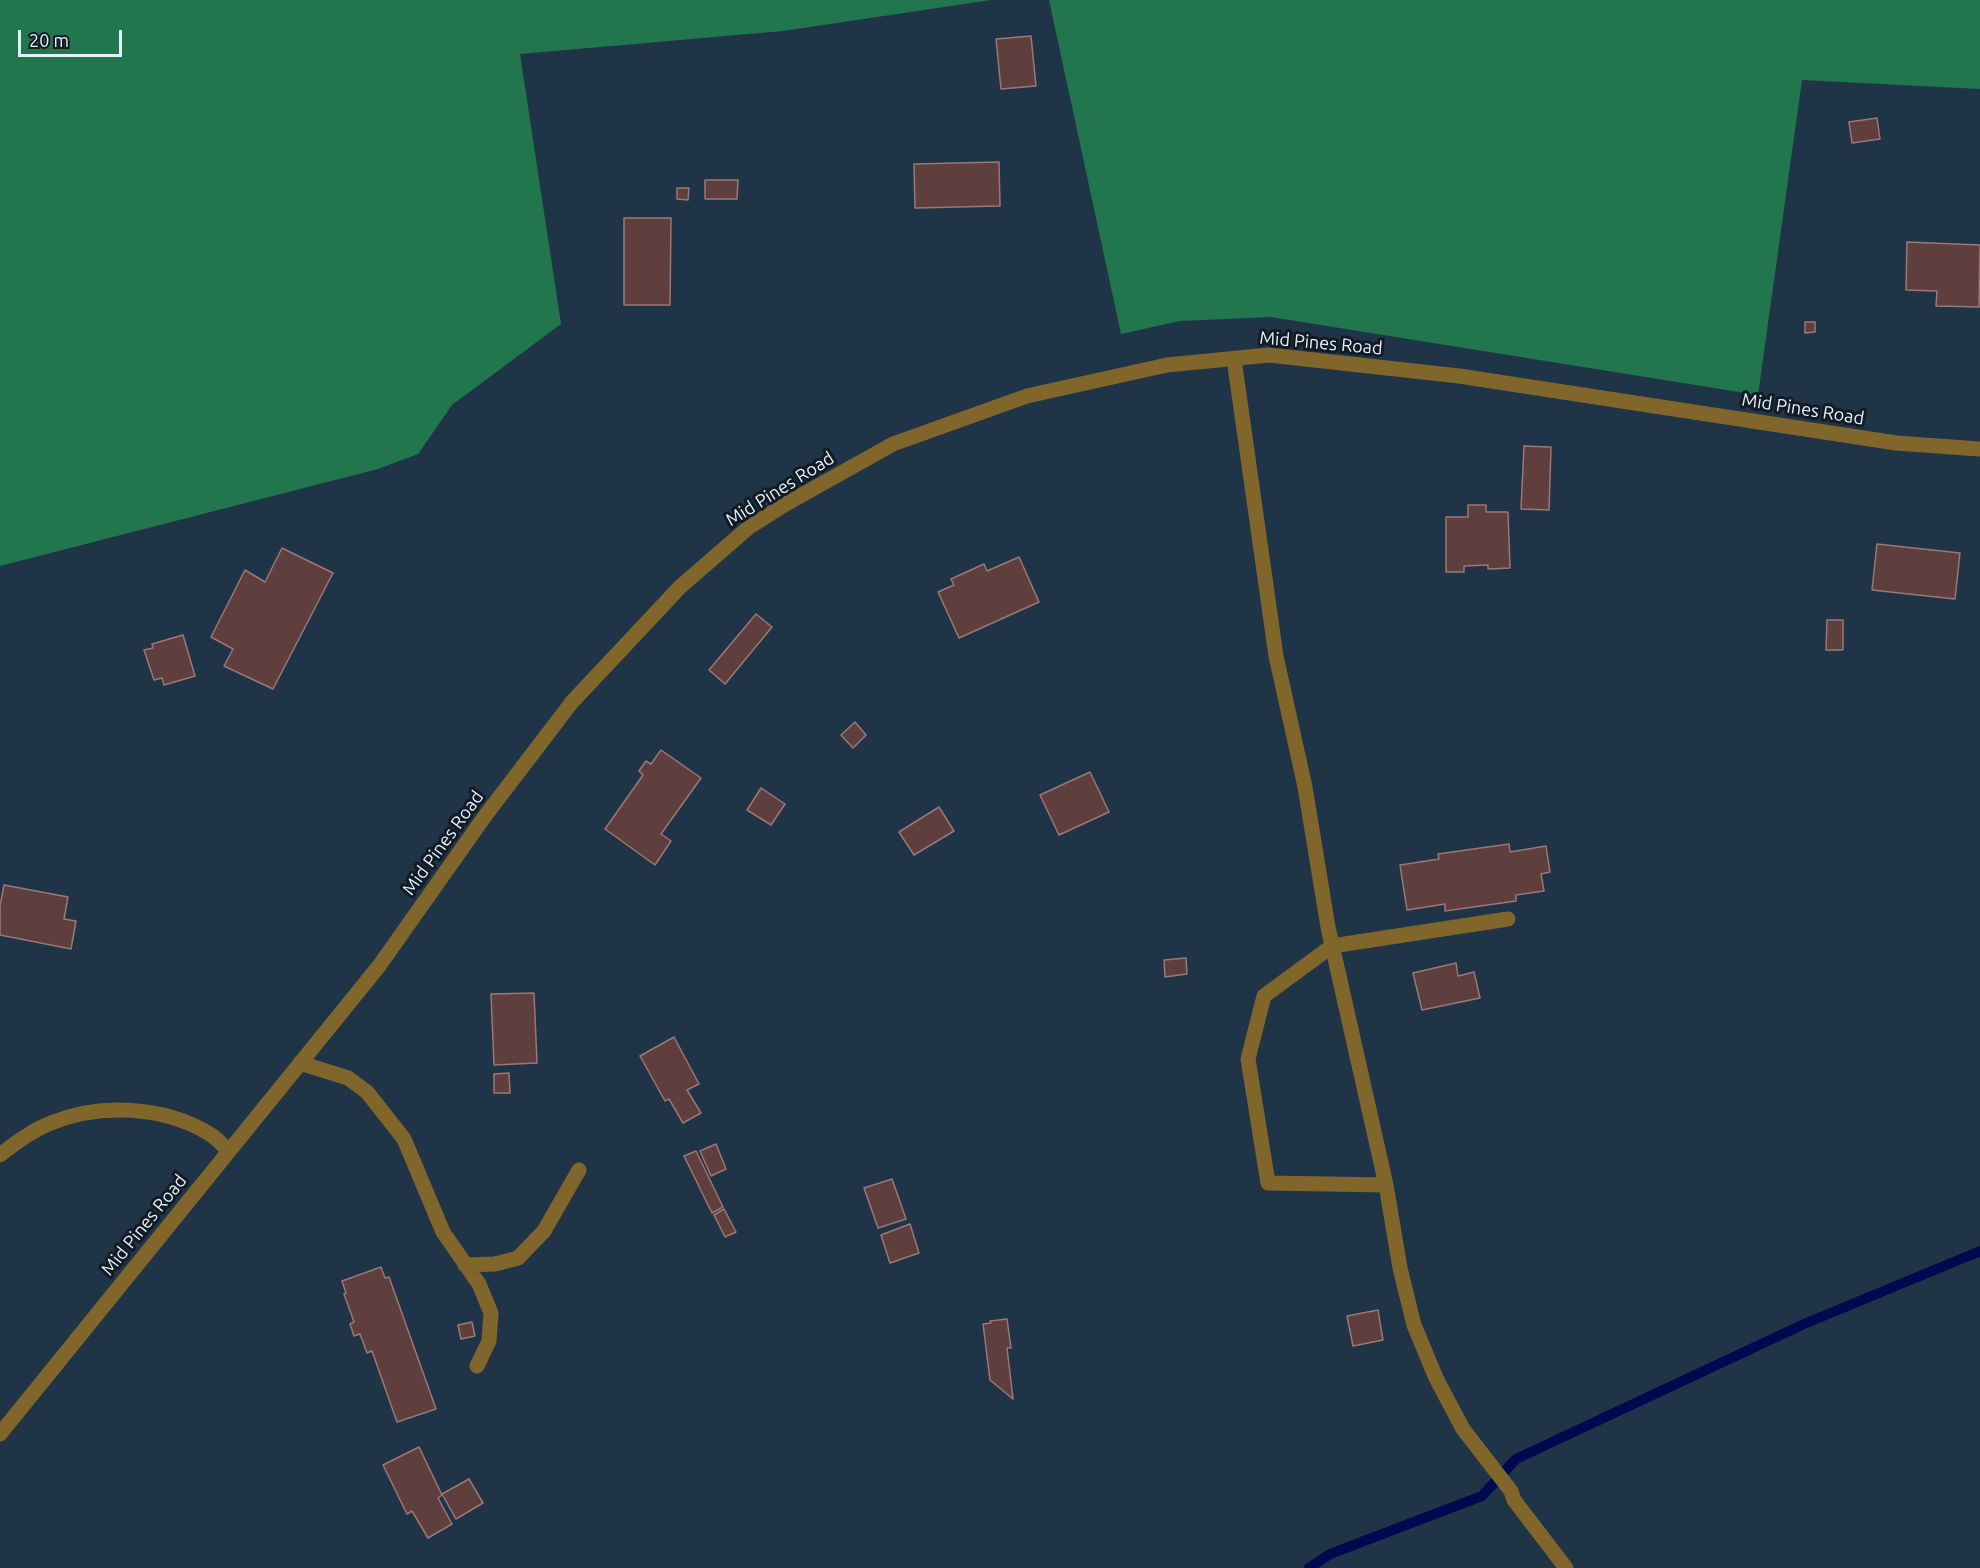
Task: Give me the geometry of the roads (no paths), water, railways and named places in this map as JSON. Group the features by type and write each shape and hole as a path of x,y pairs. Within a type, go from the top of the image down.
{"street":[{"name":"Mid Pines Road","path":"0,1434 380,966 485,816 572,702 680,587 748,528 784,505 893,444 1027,396 1167,365 1269,355 1459,376 1896,443 1980,448"},
{"path":"1234,359 1276,656 1305,787 1332,946 1386,1185 1400,1268 1414,1324 1436,1378 1463,1429 1566,1568"},
{"path":"1386,1185 1268,1183 1248,1059 1264,996 1332,946 1508,919"},
{"path":"300,1063 348,1078 367,1092 404,1139 443,1232 478,1284 491,1314 489,1341 477,1366"},
{"path":"0,1155 51,1123 82,1114 118,1110 147,1112 182,1120 210,1134 229,1151"},
{"path":"465,1265 495,1264 518,1258 544,1231 579,1170"}],"waterway":[{"path":"1309,1568 1330,1554 1482,1496 1516,1459 1804,1324 1980,1251"}]}
